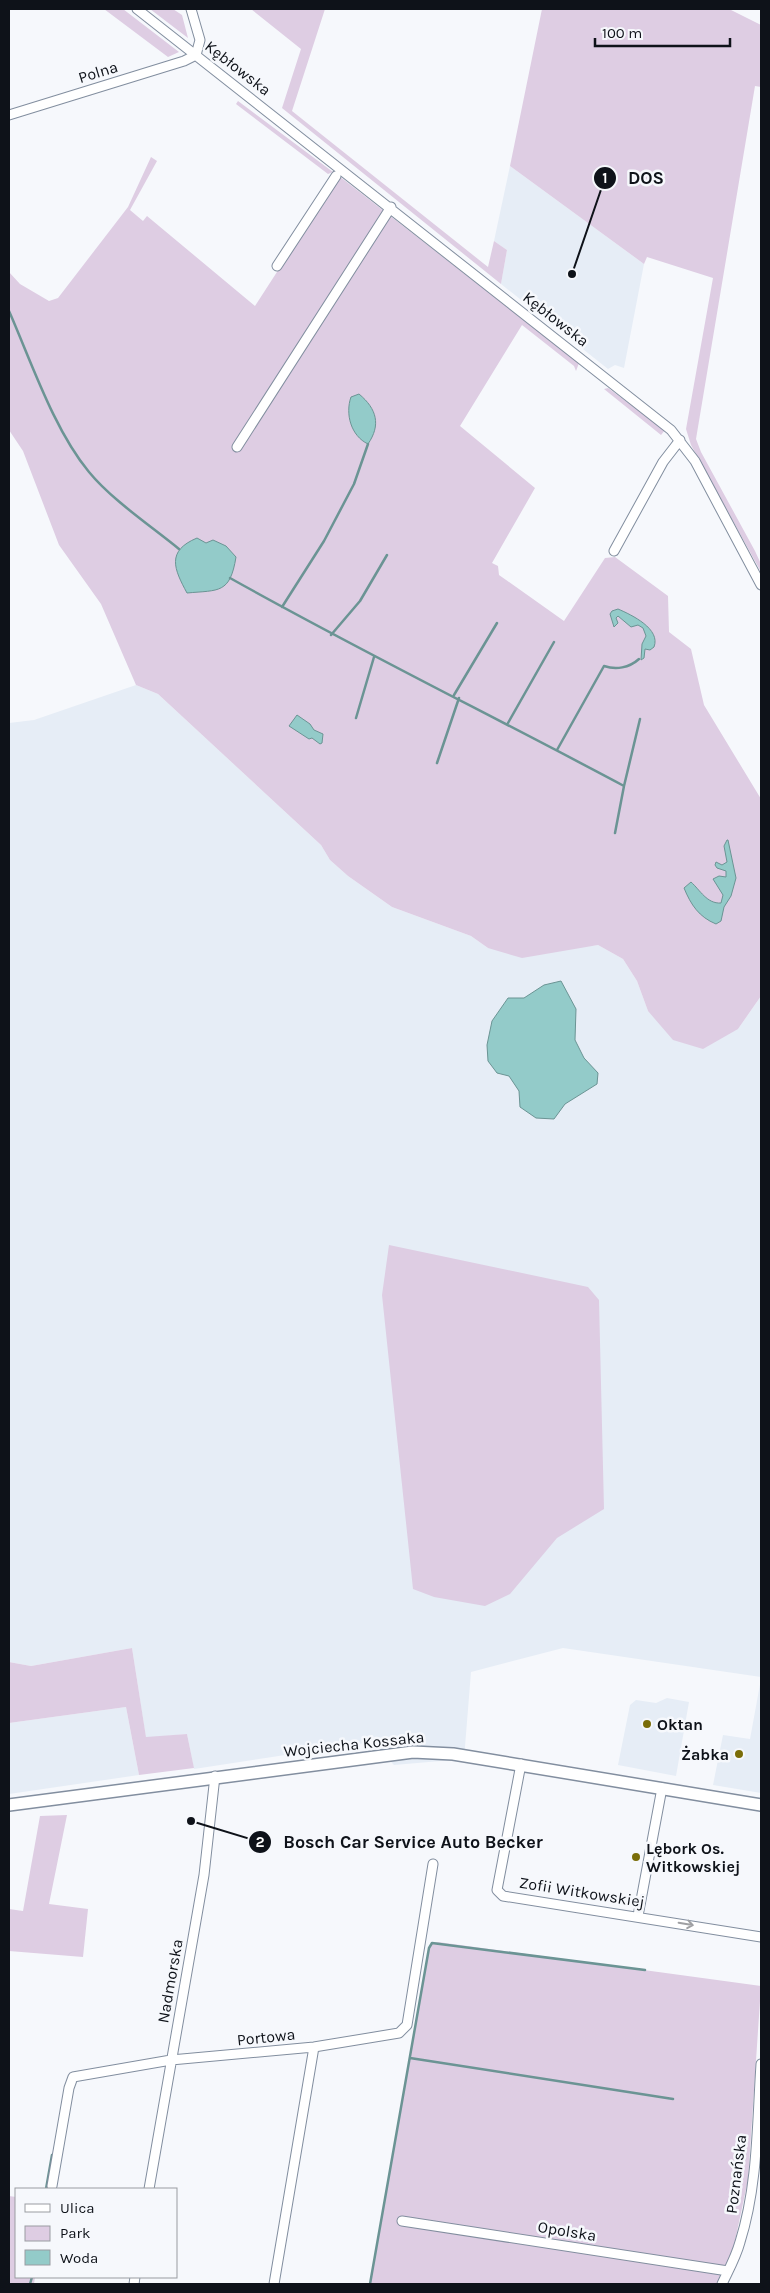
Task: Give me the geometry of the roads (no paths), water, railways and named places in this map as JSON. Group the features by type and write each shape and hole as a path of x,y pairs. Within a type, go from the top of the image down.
{"main road":[{"name":"Wojciecha Kossaka","path":"9,1805 61,1800 215,1776 413,1752 453,1754 521,1764 761,1805"}],"street":[{"name":"Kębłowska","path":"137,9 612,382 680,440 695,461 761,585"},
{"path":"192,9 200,40 196,55"},
{"name":"Polna","path":"9,115 184,61 196,55"},
{"path":"277,266 336,176"},
{"path":"237,447 391,207"},
{"path":"614,551 663,462 680,440"},
{"name":"Zofii Witkowskiej","path":"521,1764 497,1890 503,1896 761,1937"},
{"name":"Nadmorska","path":"149,2188 204,1875 215,1776"},
{"path":"638,1916 662,1788"},
{"name":"Portowa","path":"52,2186 69,2088 73,2077 171,2060 314,2047 399,2033 407,2025 432,1864"},
{"path":"274,2284 314,2047"},
{"name":"Poznańska","path":"722,2284 740,2243 749,2207 759,2133 761,2064"},
{"name":"Opolska","path":"402,2221 728,2271"}],"water":[{"path":"359,394 370,405 375,418 375,430 368,444 357,436 349,417 351,397"},
{"path":"197,538 206,543 213,540 226,546 236,557 230,578 221,588 187,593 176,568 175,561 181,549 187,543"},
{"path":"618,609 644,624 653,634 655,640 654,647 650,650 645,649 644,658 641,660 642,644 646,636 643,628 638,625 631,627 618,616 616,618 618,623 614,627 610,614"},
{"path":"297,715 310,724 314,730 323,734 322,743 320,744 312,738 309,739 289,726"},
{"path":"727,840 736,878 731,896 724,907 721,921 716,924 696,910 684,888 691,882 708,899 721,903 723,895 713,879 719,876 726,877 726,871 717,868 715,865 716,862 722,865 727,862 724,846"},
{"path":"561,981 576,1009 575,1040 584,1058 598,1073 597,1084 565,1104 554,1119 536,1118 520,1107 519,1091 509,1076 497,1073 488,1061 487,1045 492,1021 508,998 524,998 544,985"}],"waterway":[{"path":"9,311 54,416 76,455 109,493 179,549"},
{"path":"282,607 324,541 354,484 368,444"},
{"path":"331,635 360,601 387,555"},
{"path":"230,578 624,786 640,719"},
{"path":"454,695 497,623"},
{"path":"508,723 554,642"},
{"path":"356,718 374,657"},
{"path":"557,750 604,666 622,667 639,659"},
{"path":"437,763 459,698"},
{"path":"615,833 624,786"},
{"path":"370,2284 429,1948 432,1943 645,1970"},
{"path":"410,2058 673,2099"},
{"path":"46,2188 52,2155"},
{"path":"30,2284 32,2278"}],"place":[{"name":"DOS","path":"572,274"},
{"name":"Oktan","path":"647,1724"},
{"name":"Żabka","path":"739,1754"},
{"name":"Bosch Car Service Auto Becker","path":"191,1821"},
{"name":"Lębork Os. Witkowskiej","path":"636,1857"}]}
